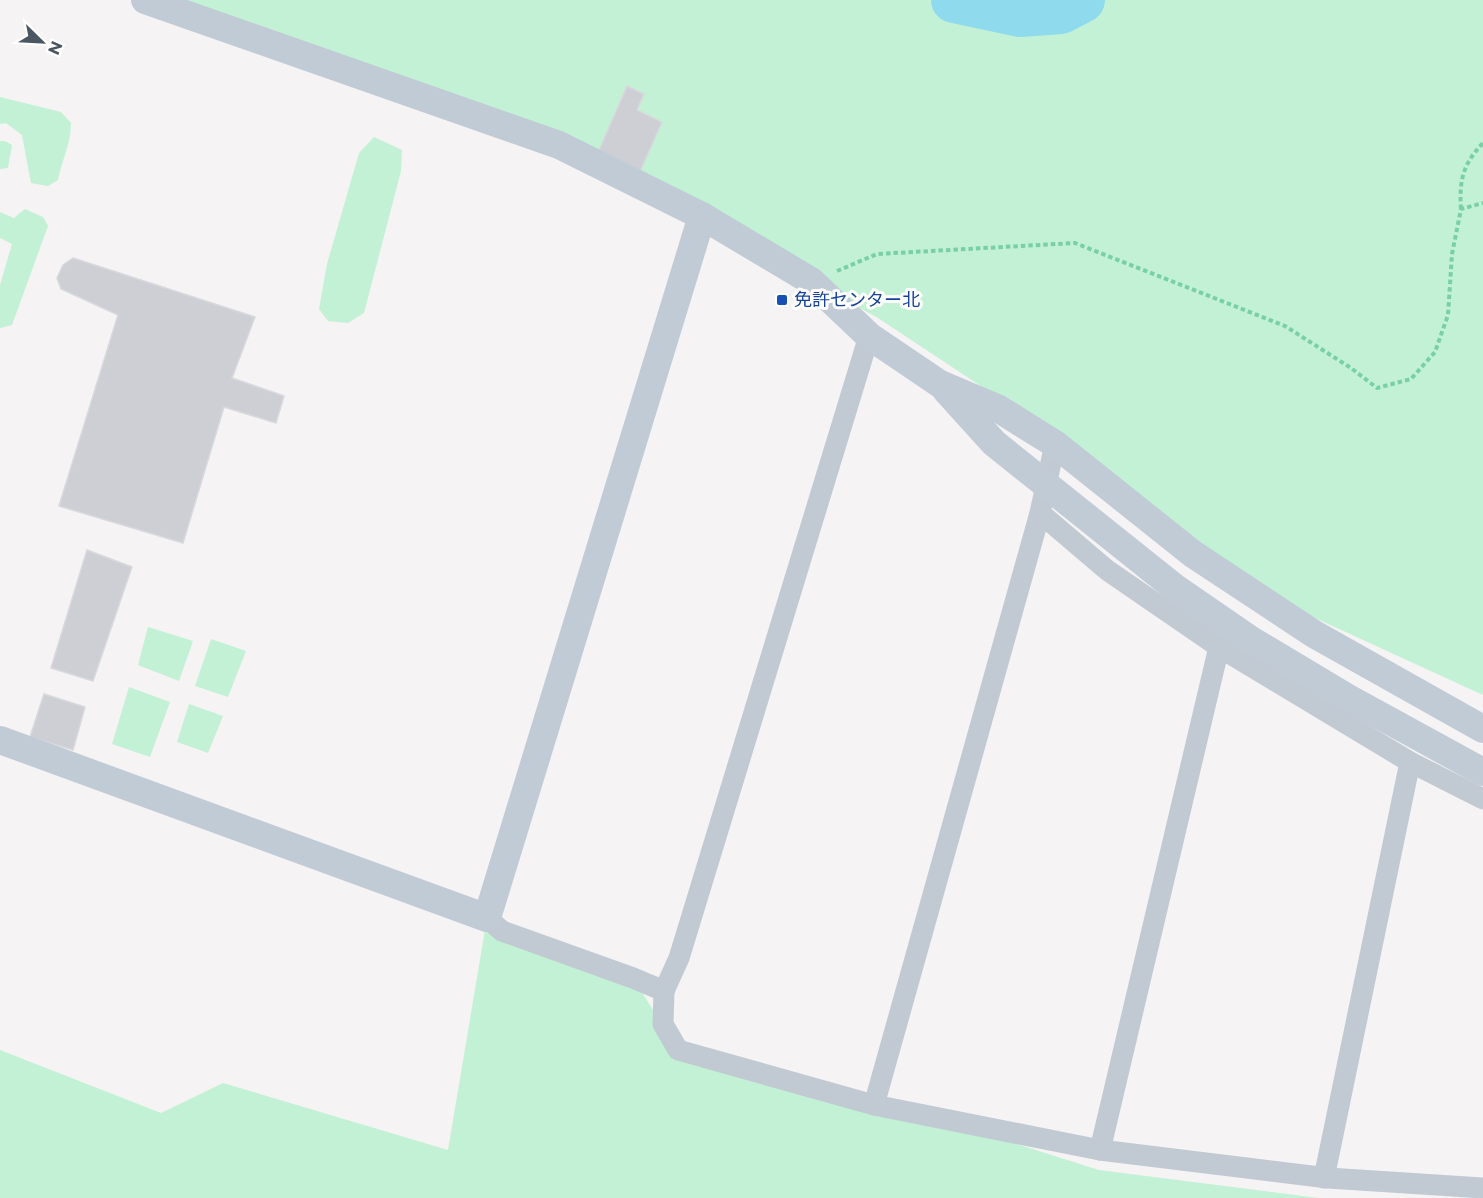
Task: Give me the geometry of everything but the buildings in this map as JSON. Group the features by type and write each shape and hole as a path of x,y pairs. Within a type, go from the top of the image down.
{"street":[{"path":"146,0 559,145 702,216 811,281 869,336 940,384 999,409 1055,444 1193,554 1314,634 1483,729"},
{"path":"487,918 702,216"},
{"path":"869,336 679,958 664,991 663,1024 678,1050 874,1105 1100,1150 1324,1178 1483,1188"},
{"path":"940,384 1107,570 1219,647 1410,762 1483,799"},
{"path":"874,1105 1043,500 1055,444"},
{"path":"1043,500 1251,640 1483,772"},
{"path":"1100,1150 1219,647"},
{"path":"0,741 487,918 502,931 664,991"},
{"path":"1324,1178 1410,762"}],"path":[{"path":"811,281 877,254 1075,243 1285,326 1351,368 1377,388 1411,379 1435,352 1448,315 1452,254 1461,209 1459,188 1464,169 1483,143"},
{"path":"1461,209 1483,203"}],"green space":[{"path":"158,0 1483,0 1483,695 1302,612 1083,463 1059,438 878,318 600,165"},
{"path":"0,97 61,112 71,123 70,138 58,180 48,186 31,183 22,135 6,123 0,124"},
{"path":"374,137 402,150 401,171 364,313 348,323 328,321 319,309 327,264 359,153"},
{"path":"0,141 12,145 8,168 0,169"},
{"path":"25,209 43,217 48,226 12,325 0,328 0,285 12,244 0,238 0,212 14,218"},
{"path":"148,627 193,641 179,681 138,665"},
{"path":"211,639 246,651 228,697 195,686"},
{"path":"129,687 170,702 150,757 112,744"},
{"path":"189,704 223,716 208,753 177,742"},
{"path":"487,918 633,978 678,1050 925,1115 1099,1170 1319,1198 0,1198 0,1050 161,1113 223,1083 448,1150"}],"waterway":[{"path":"954,0 1020,14 1061,11 1082,0"}],"place":[{"name":"免許センター北","path":"782,300"}]}
